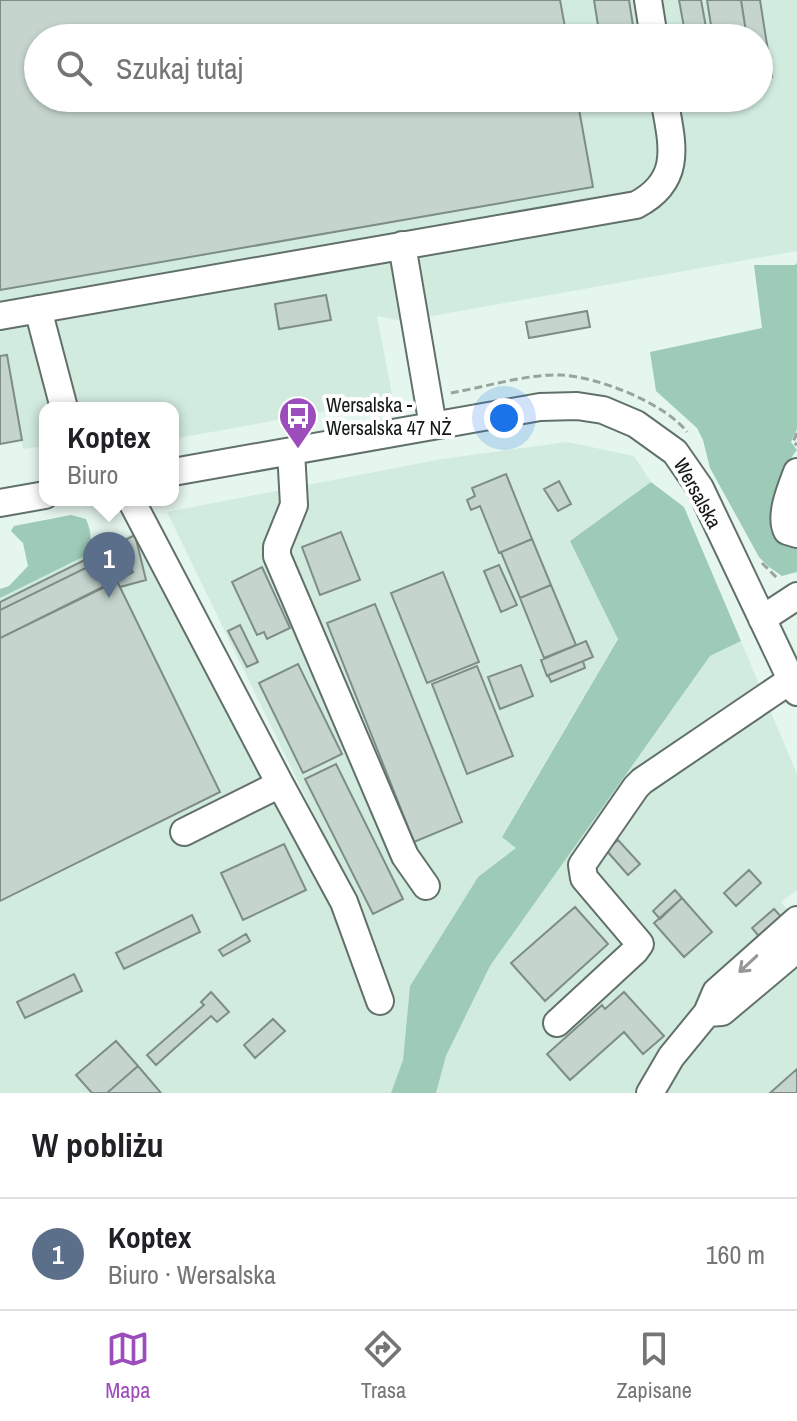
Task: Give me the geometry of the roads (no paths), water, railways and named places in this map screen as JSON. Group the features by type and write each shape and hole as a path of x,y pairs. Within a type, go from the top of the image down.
{"street":[{"path":"648,0 652,24"},
{"path":"0,316 636,205 656,195 666,178 672,159 666,112"},
{"path":"402,245 433,426"},
{"path":"38,309 62,402"},
{"name":"Wersalska","path":"179,471 540,407 565,405 603,410 636,424 665,442 692,474 794,686"},
{"path":"291,451 294,505 277,547 277,556 405,856 426,886"},
{"path":"797,472 784,526 787,531 797,534"},
{"path":"0,503 39,496"},
{"path":"134,506 344,902 380,1001"},
{"path":"762,619 792,589"},
{"path":"557,1023 640,944 584,878 582,865 627,800 642,781 794,686"},
{"path":"184,832 280,784"},
{"path":"650,1093 671,1057 707,1013 716,992 797,920"},
{"path":"707,1013 715,1015 722,1012 797,949"}],"place":[{"name":"Wersalska - Wersalska 47 NŻ","path":"298,450"},
{"name":"Koptex","path":"109,598"}]}
